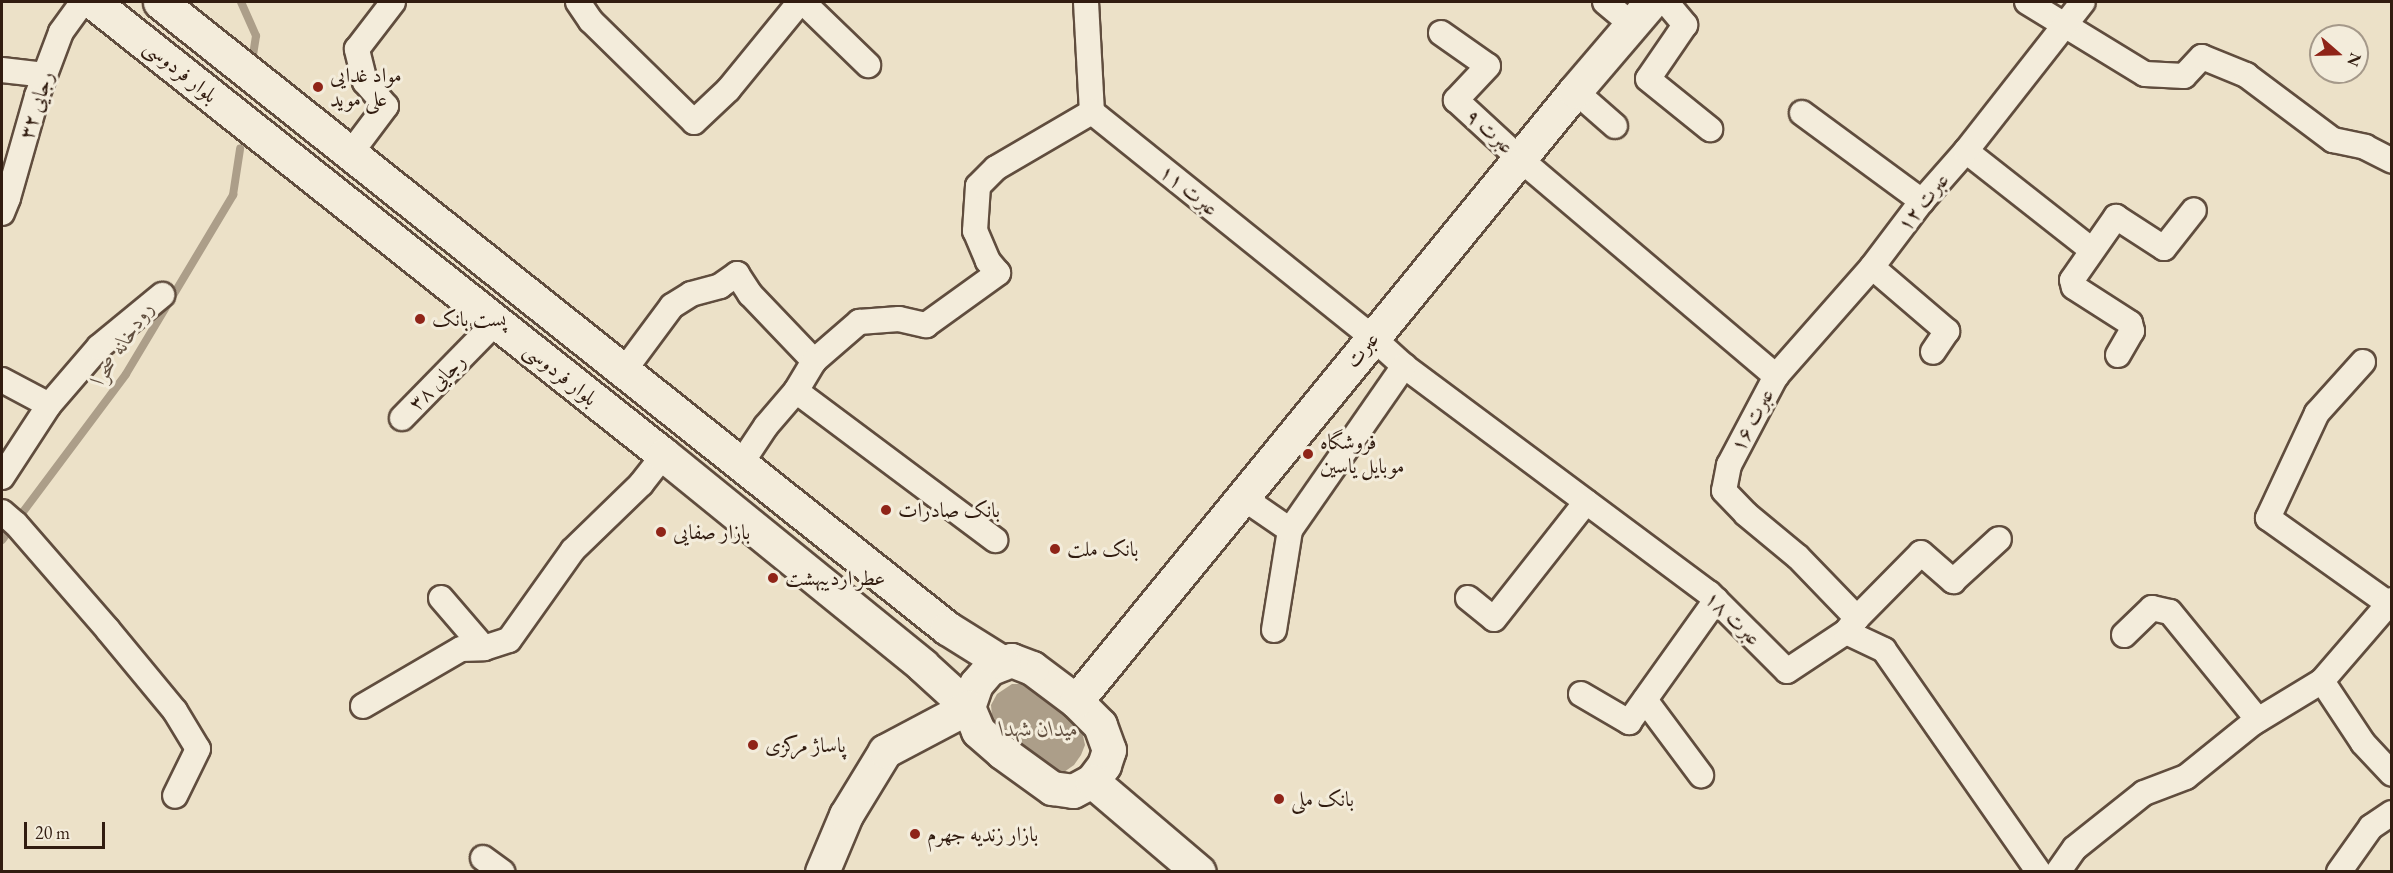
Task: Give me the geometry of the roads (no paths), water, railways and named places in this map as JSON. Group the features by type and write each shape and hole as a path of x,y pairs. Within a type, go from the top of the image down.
{"main road":[{"name":"بلوار فردوسی","path":"93,2 664,455 922,665 968,707"},
{"name":"بلوار فردوسی","path":"160,2 947,628 1003,663"},
{"name":"عبرت","path":"1076,701 1372,337 1641,13"},
{"path":"1011,660 1032,668 1076,701 1100,725 1109,750 1104,765 1092,781 1073,791 1052,788 1002,752 978,731 968,707 976,684 988,669 1003,663 1011,660"},
{"path":"822,872 846,815 885,751 968,707"},
{"path":"1092,781 1199,872"}],"street":[{"name":"رجایی ۳۲","path":"2,213 45,75 61,32 83,2"},
{"path":"350,154 386,106 365,82 357,50 393,2"},
{"path":"578,2 591,21 694,122 728,90 796,7 805,4 867,65"},
{"path":"740,465 766,426 796,391 814,361 860,322 899,319 926,325 998,273 988,261 975,231 978,186 996,168 1092,112 1086,2"},
{"path":"1605,2 1641,13"},
{"path":"1666,2 1685,25 1648,79 1710,129"},
{"path":"2027,2 2145,74 2184,76 2202,57 2238,71 2333,140 2366,147 2391,161"},
{"name":"عبرت ۱۲","path":"1776,376 1872,267 1922,201 1966,151 2083,2"},
{"name":"عبرت ۹","path":"1442,33 1488,66 1456,100 1520,159"},
{"path":"2,70 45,75"},
{"path":"1575,90 1615,126"},
{"name":"عبرت ۱۱","path":"1092,112 1372,337"},
{"path":"1802,113 1922,201"},
{"path":"1966,151 2092,250"},
{"name":"عبرت ۱۶","path":"1520,159 1776,376 1729,465 1724,491 1746,514 1798,557 1851,625"},
{"path":"2118,355 2132,331 2130,323 2072,284 2092,250 2116,217 2164,248 2194,210"},
{"path":"1872,267 1947,331 1933,352"},
{"path":"623,372 672,306 691,294 720,286 737,274 750,294 814,361"},
{"path":"2,477 49,405 99,347 131,318 162,295"},
{"name":"رجایی ۳۸","path":"402,417 496,322"},
{"name":"عبرت ۱۸","path":"1372,337 1404,366 1716,600 1787,671 1851,625"},
{"path":"2058,872 2075,848 2144,793 2186,777 2258,720 2322,681 2390,602 2268,518 2316,413 2362,362"},
{"path":"1274,630 1290,530 1404,366"},
{"path":"2,380 49,405"},
{"path":"796,391 995,540"},
{"path":"363,706 461,649 484,648 509,640 573,550 641,484 664,455"},
{"path":"1242,497 1290,530"},
{"path":"1468,598 1494,619 1586,502"},
{"path":"9,518 167,702 198,750 175,796"},
{"path":"1999,539 1953,581 1921,553 1851,625 1884,650 2039,872"},
{"path":"441,598 484,648"},
{"path":"1581,694 1629,722 1716,600"},
{"path":"2124,634 2152,609 2170,612 2258,720"},
{"path":"2322,681 2363,743 2391,774"},
{"path":"1645,700 1701,775"},
{"path":"2339,872 2371,827 2391,813"},
{"path":"483,858 502,872"}],"water":[{"name":"میدان شهدا","path":"1012,684 1022,684 1035,691 1082,731 1085,745 1081,755 1074,765 1064,772 1054,771 1044,765 996,726 991,705 997,694"}],"waterway":[{"name":"رودخانه صحرا","path":"241,2 256,36 253,54"},
{"name":"رودخانه صحرا","path":"2,540 126,374 233,195 240,149"}],"place":[{"name":"مواد غدایی علی موید","path":"318,87"},
{"name":"پست بانک","path":"420,319"},
{"name":"فروشگاه موبایل یاسین","path":"1308,454"},
{"name":"بانک صادرات","path":"886,510"},
{"name":"بازار صفایی","path":"661,532"},
{"name":"بانک ملت","path":"1055,549"},
{"name":"عطر اردیبهشت","path":"773,578"},
{"name":"پاساژ مرکزی","path":"753,745"},
{"name":"بانک ملی","path":"1279,799"},
{"name":"بازار زندیه جهرم","path":"915,834"}]}
